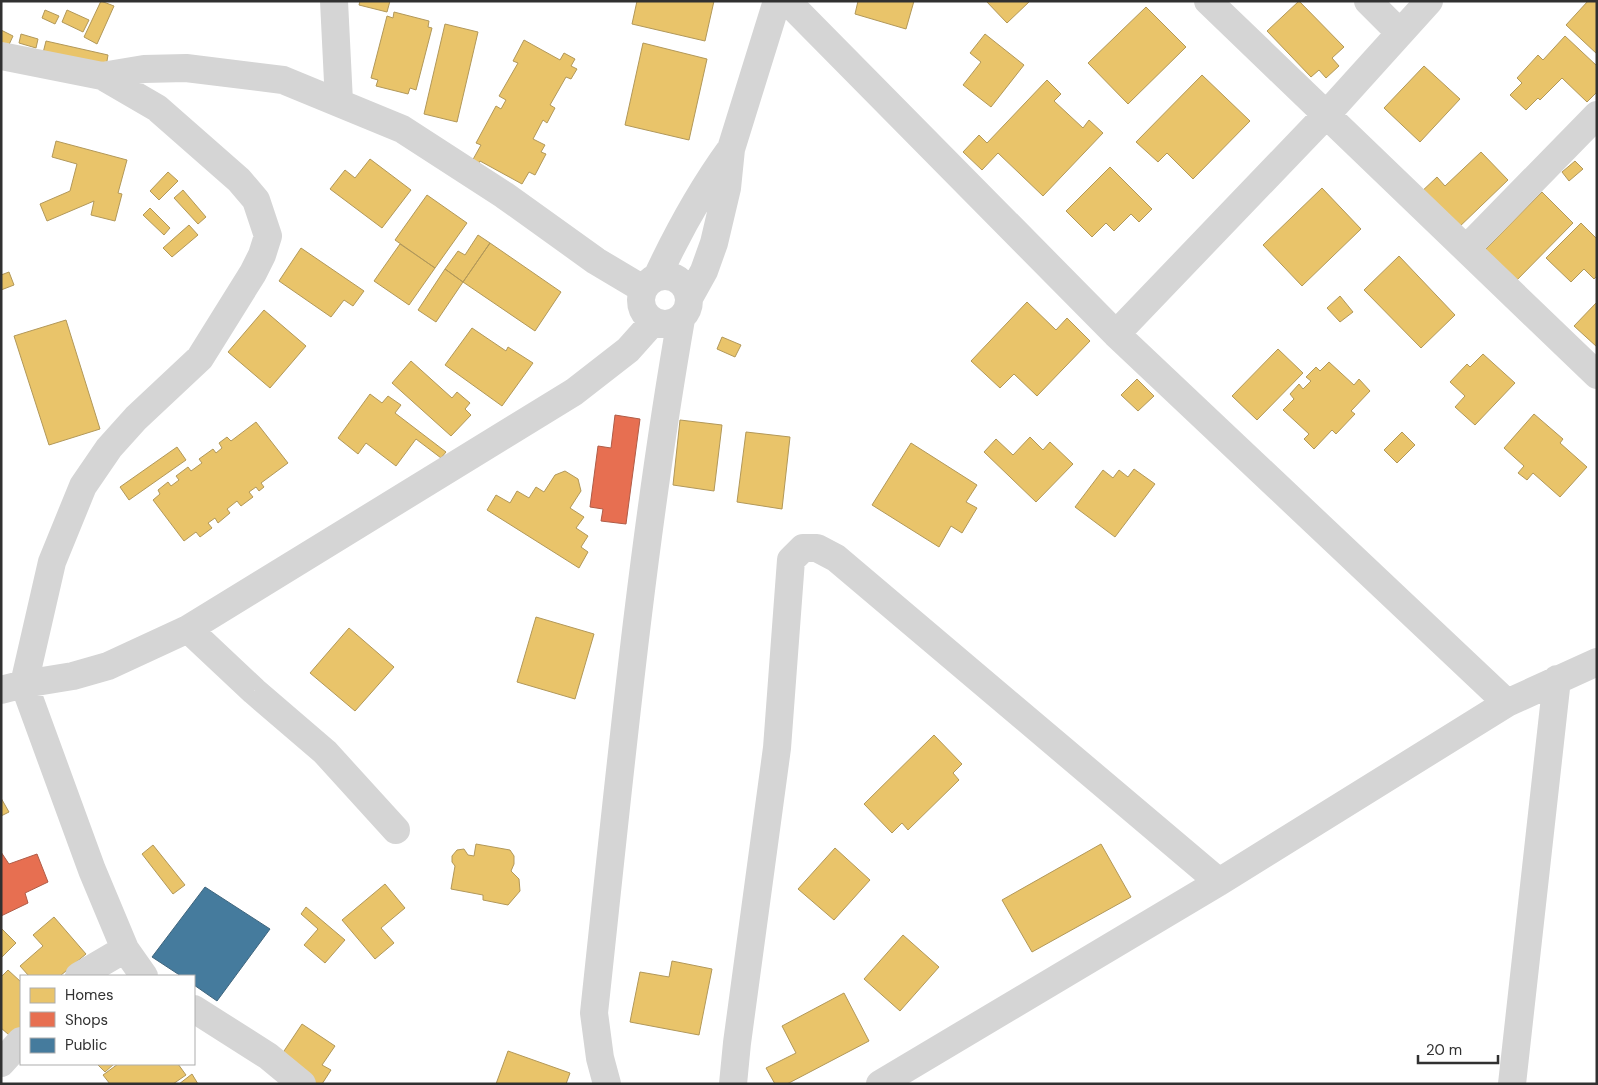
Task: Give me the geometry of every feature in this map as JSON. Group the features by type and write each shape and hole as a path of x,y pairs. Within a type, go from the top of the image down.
{"street":[{"path":"334,1 339,102"},
{"path":"731,149 706,183 640,298 641,308 654,322 663,325 672,323 685,308 704,271 714,242 727,188 731,149 777,1"},
{"path":"786,1 1116,334 1507,703"},
{"path":"1208,1 1597,374"},
{"path":"1368,1 1400,33"},
{"path":"1116,334 1326,115 1430,1"},
{"path":"1,56 102,76 157,108 239,180 256,200 268,236 262,255 253,273 200,358 136,418 109,448 83,486 52,562 13,687 125,949 143,975"},
{"path":"102,76 144,69 186,68 284,80 402,129 504,195 596,261 650,283 667,276 676,278 684,284 685,308 669,389 640,606 594,1013 600,1058 607,1084"},
{"path":"1466,249 1597,115"},
{"path":"13,687 73,676 108,666 188,629 574,392 628,350 654,322"},
{"path":"733,1084 777,748 791,560 803,548 817,548 836,558 1219,882"},
{"path":"188,629 254,691 325,752 396,830"},
{"path":"880,1084 1219,882 1507,703 1597,662"},
{"path":"1512,1084 1557,679"},
{"path":"81,975 125,949"},
{"path":"195,1010 268,1056 302,1084"},
{"path":"1,1064 20,1042"}],"building: Homes":[{"path":"101,1 114,6 97,44 84,37"},
{"path":"360,1 390,1 387,12 359,5"},
{"path":"637,1 714,1 705,41 632,24"},
{"path":"858,1 914,1 906,29 855,14"},
{"path":"986,1 1030,1 1007,23"},
{"path":"1299,1 1344,47 1332,58 1339,66 1326,78 1319,70 1311,77 1267,31"},
{"path":"1588,1 1597,1 1597,54 1566,25"},
{"path":"1146,7 1186,47 1128,104 1088,63"},
{"path":"45,10 59,16 55,24 42,18"},
{"path":"67,10 89,20 83,32 62,22"},
{"path":"394,12 429,21 428,27 432,28 416,90 410,88 408,94 376,86 378,80 371,78 387,16 393,18"},
{"path":"445,24 478,32 457,122 424,114"},
{"path":"1,30 13,36 7,49 1,46"},
{"path":"21,34 38,39 36,48 19,43"},
{"path":"985,34 1024,65 991,107 963,85 981,62 970,53"},
{"path":"1565,36 1597,66 1597,92 1587,102 1562,78 1540,100 1538,98 1526,110 1510,95 1522,83 1517,78 1538,55 1543,60"},
{"path":"524,40 560,60 564,53 575,59 571,66 577,69 571,79 566,77 550,105 555,108 547,123 543,120 533,139 545,145 541,152 546,154 535,175 529,172 522,184 480,161 477,166 471,163 481,145 476,143 496,106 501,109 506,100 499,96 518,63 513,61"},
{"path":"46,41 108,55 106,67 43,53"},
{"path":"643,43 707,59 689,140 625,125"},
{"path":"1424,66 1460,99 1420,142 1384,108"},
{"path":"1202,75 1250,121 1193,179 1167,153 1158,162 1136,142"},
{"path":"1047,80 1061,94 1054,101 1083,128 1089,120 1103,133 1043,196 998,153 982,170 963,152 979,135 987,143"},
{"path":"56,141 127,160 118,193 122,194 115,221 91,215 94,201 47,221 40,204 70,191 77,164 52,157"},
{"path":"1481,152 1508,180 1455,231 1419,194 1437,177 1445,186"},
{"path":"370,159 411,190 382,228 330,189 345,170 355,178"},
{"path":"1575,161 1583,169 1569,181 1562,172"},
{"path":"1110,167 1152,209 1139,222 1131,214 1114,231 1106,223 1092,237 1066,211"},
{"path":"168,172 178,181 159,200 150,191"},
{"path":"1322,188 1361,229 1302,286 1263,245"},
{"path":"183,190 206,217 198,224 174,198"},
{"path":"1542,192 1573,223 1514,283 1483,252"},
{"path":"427,195 467,223 435,268 395,240"},
{"path":"150,208 170,228 164,235 143,215"},
{"path":"1581,223 1597,239 1597,276 1594,279 1584,269 1571,282 1546,258"},
{"path":"189,225 198,235 172,257 163,248"},
{"path":"478,235 490,243 463,282 445,269 458,251 465,255"},
{"path":"490,243 561,292 535,331 463,282"},
{"path":"400,244 435,268 409,305 374,281"},
{"path":"301,248 364,291 353,306 344,300 331,317 279,281"},
{"path":"1399,256 1455,315 1421,348 1364,290"},
{"path":"445,269 463,282 436,322 418,310"},
{"path":"9,272 14,285 1,290 1,275"},
{"path":"1340,296 1353,312 1340,322 1327,308"},
{"path":"1027,302 1056,330 1067,318 1090,341 1037,396 1014,374 1000,388 971,361"},
{"path":"1597,302 1597,347 1574,326"},
{"path":"264,310 306,346 270,388 228,352"},
{"path":"66,320 100,429 49,445 14,336"},
{"path":"472,328 506,351 508,347 533,363 502,406 445,365"},
{"path":"722,337 741,345 735,357 717,349"},
{"path":"1278,349 1303,373 1257,420 1232,396"},
{"path":"1483,354 1515,383 1475,425 1455,407 1465,396 1450,382 1467,364 1470,367"},
{"path":"411,361 452,398 457,392 470,403 465,409 471,415 451,436 392,383"},
{"path":"1329,362 1354,385 1359,379 1370,391 1351,411 1355,414 1336,434 1332,430 1314,449 1304,439 1309,434 1283,410 1294,399 1290,394 1299,384 1303,389 1311,381 1306,377 1316,367 1320,371"},
{"path":"1137,379 1154,396 1138,411 1121,395"},
{"path":"370,394 382,403 388,396 401,405 395,413 446,452 441,458 416,439 396,466 366,443 358,454 338,438"},
{"path":"1534,414 1563,439 1560,443 1587,467 1560,497 1533,473 1527,480 1518,473 1524,466 1504,448"},
{"path":"680,420 722,425 714,491 673,485"},
{"path":"256,422 288,463 261,483 264,487 259,491 256,487 249,492 253,497 241,506 237,501 227,509 230,513 218,523 215,518 208,523 212,528 200,537 196,532 184,541 153,500 160,494 158,490 168,482 171,486 179,480 176,476 188,467 191,471 202,463 199,459 213,449 216,453 222,448 219,443 227,437 231,441"},
{"path":"746,432 790,437 782,509 737,502"},
{"path":"1402,432 1415,445 1397,463 1384,450"},
{"path":"1030,437 1043,450 1050,442 1073,464 1036,502 984,452 996,439 1013,455"},
{"path":"911,443 977,485 966,502 977,508 962,533 951,526 939,547 872,505"},
{"path":"177,447 186,460 129,500 120,487"},
{"path":"1134,469 1155,484 1115,537 1075,507 1103,470 1113,478 1119,470 1128,477"},
{"path":"565,471 578,479 581,491 570,508 584,517 576,528 588,536 581,547 588,552 579,568 487,510 496,495 510,503 517,491 529,498 536,487 544,492 555,475"},
{"path":"536,617 594,634 575,699 517,682"},
{"path":"349,628 394,667 355,711 310,673"},
{"path":"934,735 962,764 953,773 959,780 908,830 902,823 892,833 864,804"},
{"path":"1,798 9,812 1,816"},
{"path":"476,844 510,850 514,856 514,864 511,871 519,879 520,891 508,905 483,900 483,895 451,889 455,866 452,862 452,856 457,850 464,849 468,855 474,856"},
{"path":"1101,844 1131,897 1032,952 1002,900"},
{"path":"153,845 185,885 173,894 142,854"},
{"path":"835,848 870,880 834,920 798,889"},
{"path":"385,884 405,908 381,928 394,943 375,959 342,920"},
{"path":"306,907 345,940 325,963 304,945 318,929 301,914"},
{"path":"54,917 86,954 61,975 28,975 20,966 43,946 33,935"},
{"path":"1,928 16,943 1,958"},
{"path":"903,935 939,967 900,1011 864,979"},
{"path":"672,961 712,969 699,1035 630,1022 640,972 669,977"},
{"path":"8,970 20,981 20,1036 16,1041 1,1028 1,977"},
{"path":"844,993 869,1041 787,1084 775,1084 766,1068 796,1053 782,1026"},
{"path":"302,1024 335,1046 322,1065 331,1070 322,1084 314,1084 278,1060"},
{"path":"508,1051 570,1073 566,1084 496,1084"},
{"path":"98,1065 113,1065 105,1072"},
{"path":"117,1065 179,1065 186,1075 173,1084 110,1084 103,1075"},
{"path":"192,1074 198,1084 179,1084"}],"building: Shops":[{"path":"615,415 640,419 626,524 601,521 603,509 590,507 598,446 611,448"},
{"path":"1,852 9,864 37,854 48,882 25,893 28,903 1,916"}],"building: Public":[{"path":"205,887 270,929 217,1001 195,986 195,975 179,975 152,957"}]}
